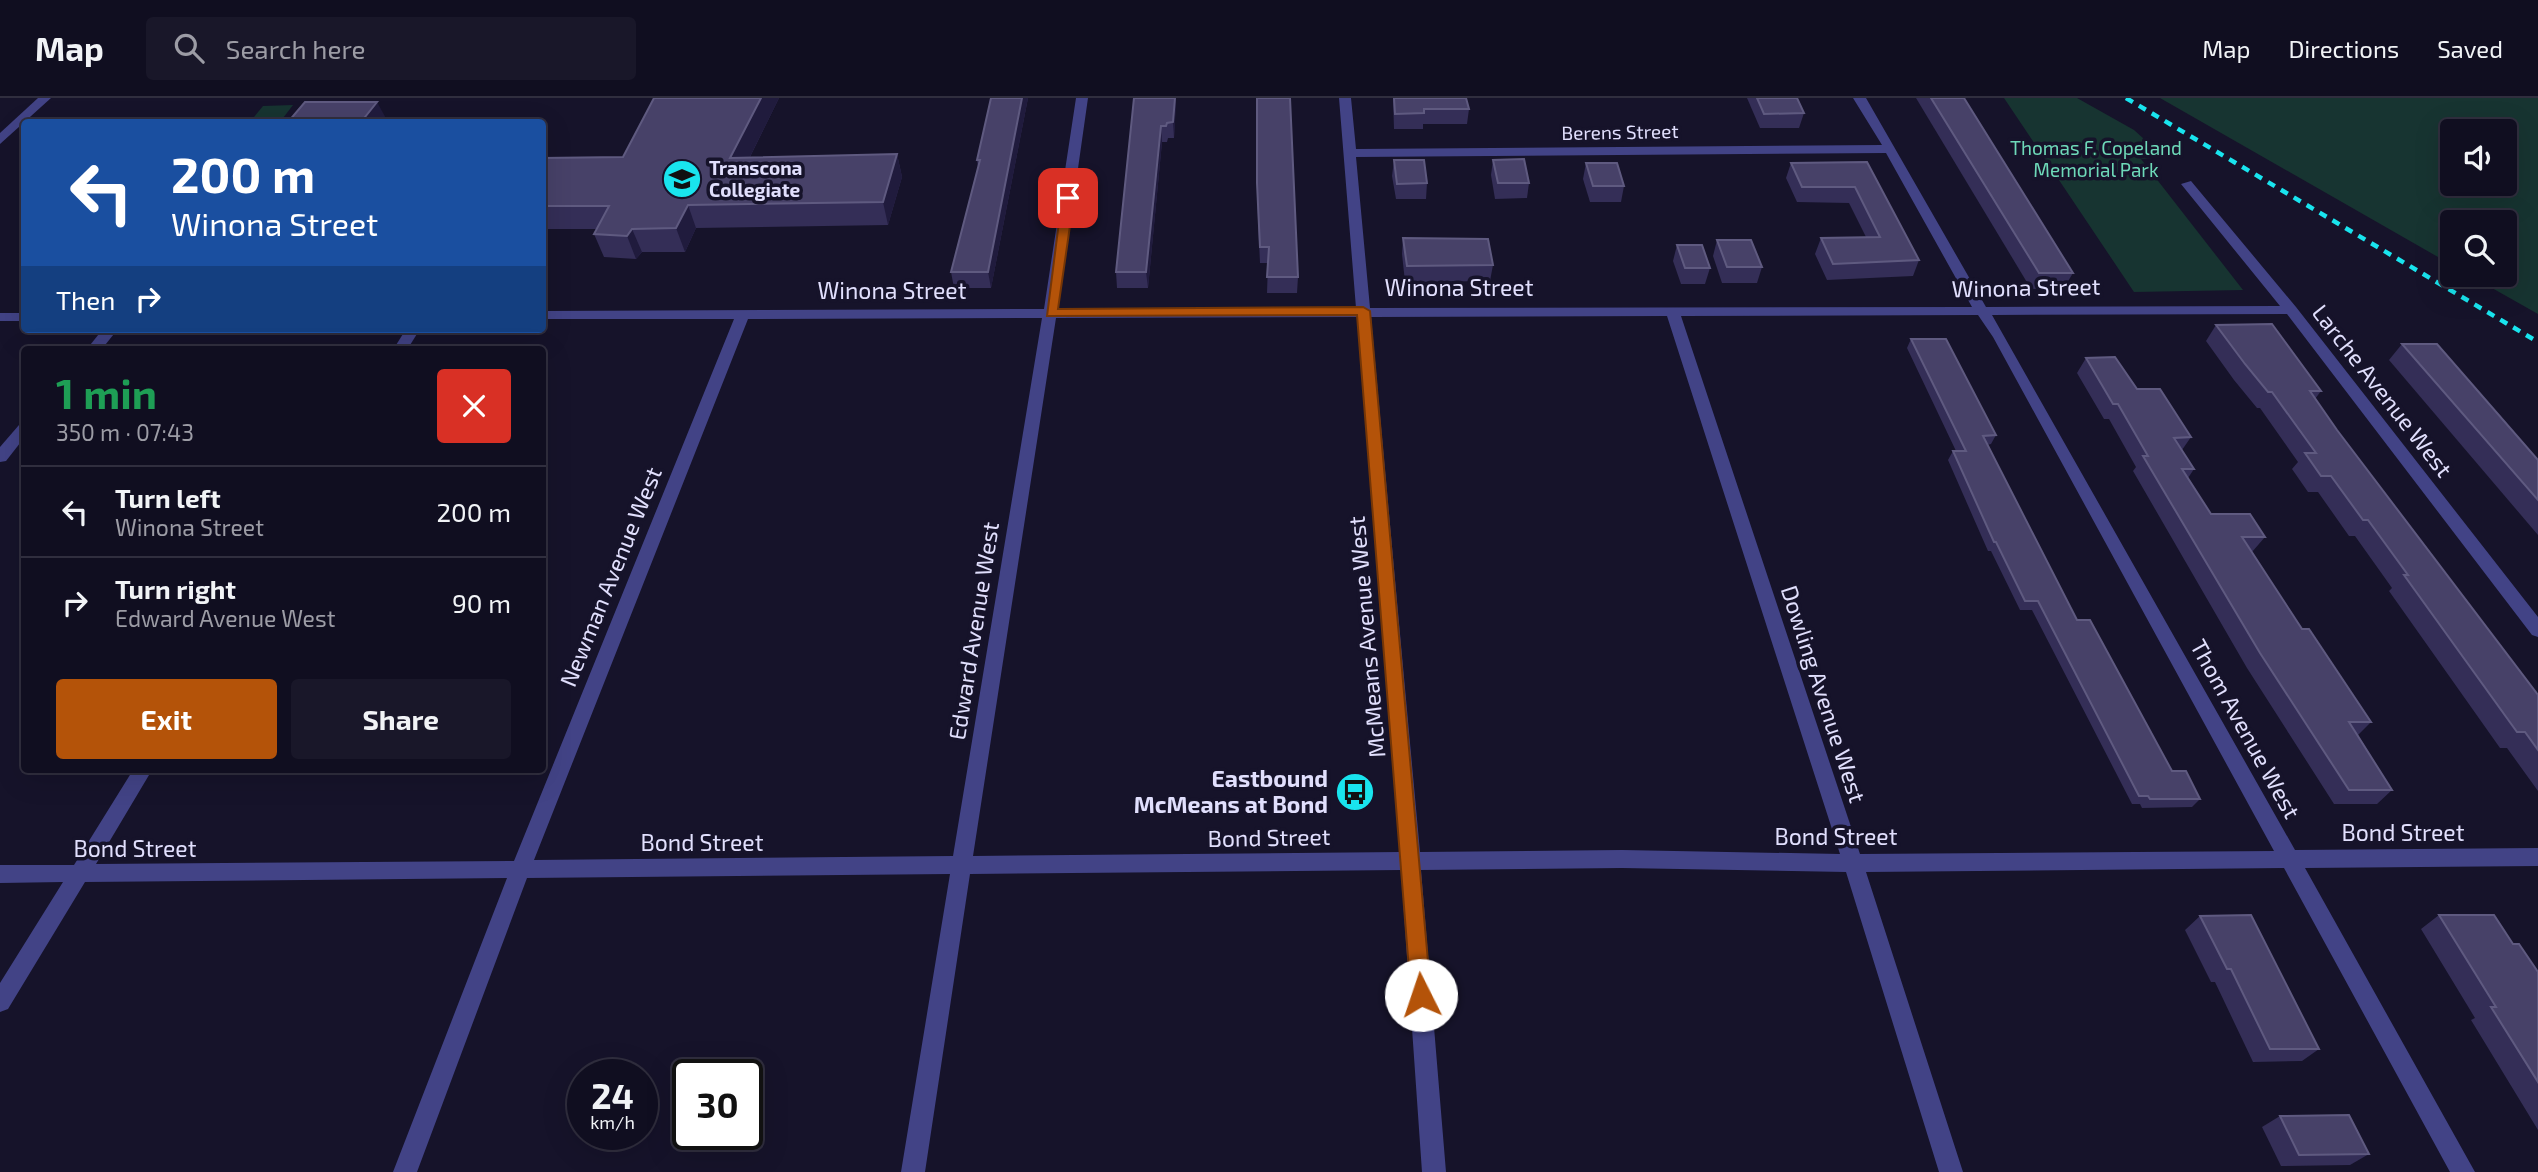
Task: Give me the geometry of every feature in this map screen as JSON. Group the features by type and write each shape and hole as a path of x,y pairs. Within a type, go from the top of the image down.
{"street":[{"path":"22,119 45,98"},
{"name":"Edward Avenue West","path":"914,1172 959,867 1051,313 1082,98"},
{"name":"McMeans Avenue West","path":"1345,98 1411,861 1434,1172"},
{"name":"Thom Avenue West","path":"1859,98 1891,149 1981,311 2007,349 2463,1172"},
{"path":"0,140 21,120"},
{"name":"Berens Street","path":"1350,153 1891,149"},
{"name":"Larche Avenue West","path":"2187,184 2291,310 2538,630"},
{"name":"Winona Street","path":"546,315 2291,310"},
{"name":"Dowling Avenue West","path":"1672,312 1853,863 1951,1172"},
{"name":"Newman Avenue West","path":"405,1172 521,868 743,314"},
{"path":"0,317 21,317"},
{"path":"0,457 21,432"},
{"path":"0,1002 141,773"},
{"name":"Bond Street","path":"0,874 1622,859 1853,863 2538,857"}],"green space":[{"name":"Thomas F. Copeland Memorial Park","path":"2004,98 2077,98 2134,130 2164,157 2141,159 2243,290 2134,292"},
{"path":"2160,98 2538,98 2538,314 2490,287 2517,287 2517,210 2440,210 2440,258"},
{"path":"293,105 282,119 252,119 263,106"}],"building":[{"name":"Transcona Collegiate","path":"654,98 761,98 730,158 897,154 883,202 688,205 676,228 632,229 627,236 594,234 609,206 546,206 546,158 623,157"},
{"path":"991,98 1022,98 988,272 951,272 980,160 977,160"},
{"path":"1134,98 1175,98 1173,122 1161,126 1146,272 1116,272"},
{"path":"1257,98 1290,98 1298,277 1267,277 1269,247 1260,247"},
{"path":"1394,98 1466,98 1469,109 1424,109 1424,113 1395,114"},
{"path":"1757,98 1797,98 1804,113 1764,114"},
{"path":"1931,98 1964,98 2073,273 2039,273"},
{"path":"305,102 377,102 363,119 291,119"},
{"path":"1524,159 1529,183 1498,183 1493,160"},
{"path":"1394,160 1424,160 1427,183 1397,184"},
{"path":"1867,162 1919,260 1833,264 1821,238 1880,237 1855,187 1802,187 1791,163"},
{"path":"1586,163 1617,163 1624,186 1593,186"},
{"path":"1403,238 1488,239 1493,265 1407,266"},
{"path":"1717,240 1751,240 1762,267 1727,267"},
{"path":"1677,245 1702,245 1710,268 1685,268"},
{"path":"2272,324 2321,391 2310,391 2337,430 2538,695 2538,750 2525,732 2517,732 2404,575 2408,575 2368,520 2363,520 2331,476 2321,476 2305,453 2316,453 2272,392 2268,392 2216,325"},
{"path":"1911,339 1946,339 1996,435 1983,436 2077,620 2090,620 2172,771 2186,771 2200,799 2150,799 2148,796 2139,796 2038,601 2025,601 1994,542 1953,451 1966,451"},
{"path":"2402,344 2437,344 2538,460 2538,500"},
{"path":"2115,357 2137,389 2160,389 2191,437 2174,438 2194,469 2182,469 2211,514 2250,514 2265,537 2242,537 2302,629 2309,629 2371,722 2349,722 2392,790 2349,790 2260,653 2143,456 2148,456 2118,404 2113,404 2086,358"},
{"path":"2251,915 2319,1049 2270,1049 2231,969 2227,969 2200,916"},
{"path":"2439,915 2494,915 2513,944 2519,944 2538,972 2538,1082 2491,1007 2496,1007"},
{"path":"2349,1115 2369,1154 2299,1155 2280,1116"}],"railway":[{"path":"2126,98 2538,342"}],"place":[{"name":"Transcona Collegiate","path":"682,179"},
{"name":"Eastbound McMeans at Bond","path":"1355,792"}],"route":[{"path":"1068,198 1051,313 1363,311 1421,995"}]}
